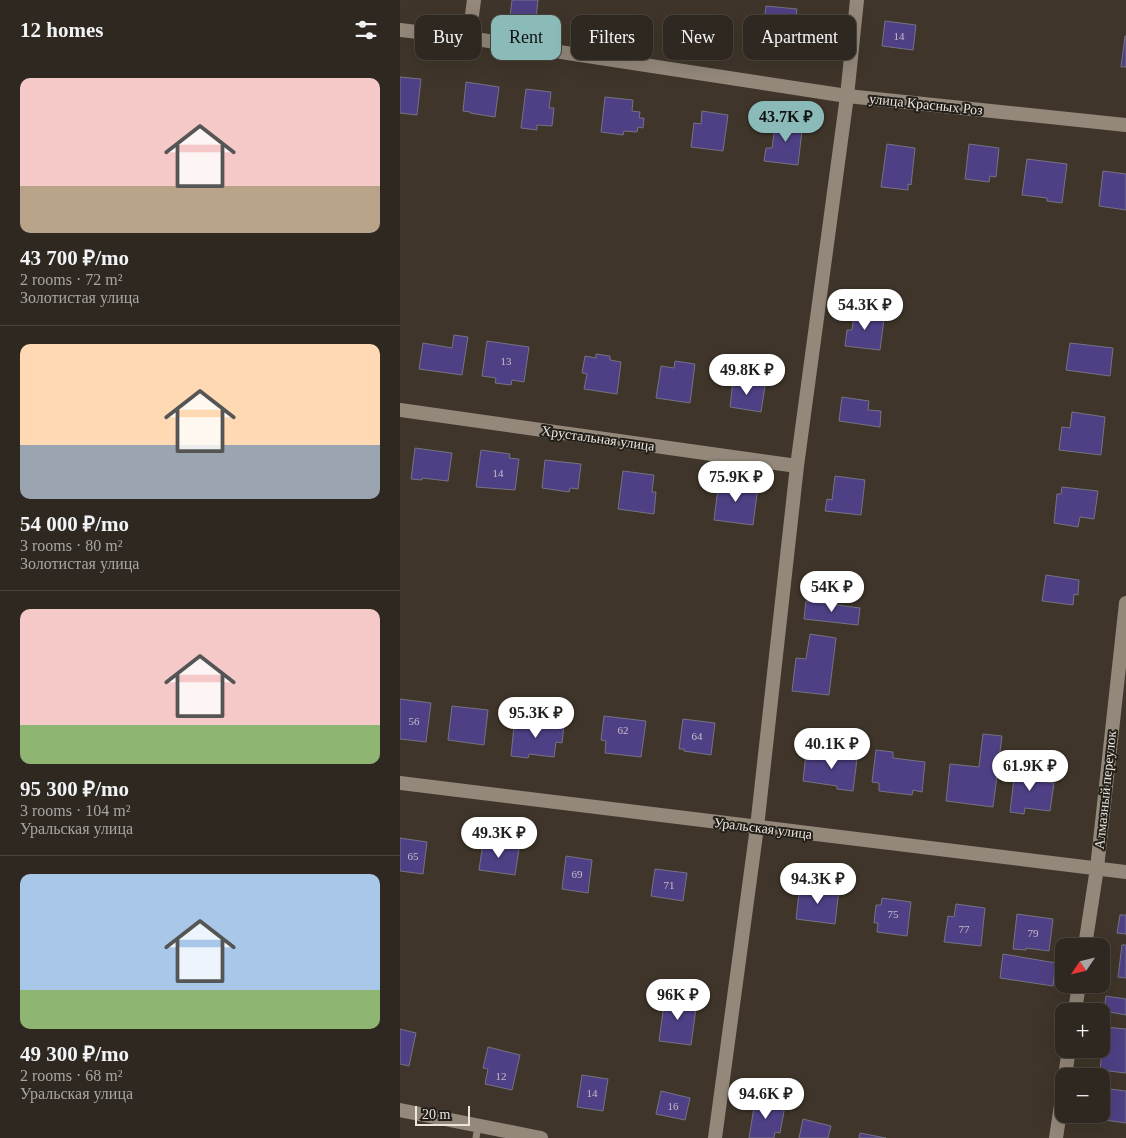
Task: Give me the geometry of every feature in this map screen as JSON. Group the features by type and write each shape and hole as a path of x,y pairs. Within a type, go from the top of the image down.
{"street":[{"path":"472,15 474,0"},
{"path":"715,1138 757,827 797,466 847,96 857,0"},
{"name":"улица Красных Роз","path":"400,30 415,32"},
{"name":"улица Красных Роз","path":"481,40 847,96 1126,125"},
{"name":"Хрустальная улица","path":"400,410 797,466"},
{"name":"Алмазный переулок","path":"1086,938 1097,868 1126,602"},
{"name":"Уральская улица","path":"400,783 1126,872"},
{"path":"400,1110 477,1132 541,1138"},
{"path":"1056,1138 1058,1123"}],"building":[{"path":"512,0 538,0 536,15 510,15"},
{"path":"766,6 797,9 796,15 765,15"},
{"path":"885,21 916,25 913,50 882,46"},
{"path":"1125,36 1126,67 1121,67"},
{"path":"400,77 421,79 417,115 400,113"},
{"path":"466,82 499,87 495,117 463,111"},
{"path":"526,89 551,92 549,108 554,108 552,126 537,125 537,130 521,128"},
{"path":"605,97 633,100 632,111 640,112 639,118 644,118 643,128 638,127 637,132 624,131 623,135 601,132"},
{"path":"702,111 728,115 723,151 691,147 694,123 701,124"},
{"path":"776,118 803,122 798,165 764,161 766,148 772,148"},
{"path":"887,144 915,148 911,185 908,184 908,190 881,187"},
{"path":"969,144 999,148 996,177 990,176 989,182 965,179"},
{"path":"1027,159 1067,164 1062,203 1047,201 1047,198 1022,195"},
{"path":"1103,171 1126,174 1126,210 1099,206"},
{"path":"855,307 870,309 870,317 884,319 880,350 845,346 847,330 852,330"},
{"path":"454,335 468,337 462,375 419,369 423,343 452,348"},
{"path":"487,341 529,347 524,382 512,380 511,385 495,383 496,378 482,376"},
{"path":"1070,343 1113,348 1110,376 1066,370"},
{"path":"596,354 610,356 610,360 621,362 617,394 584,389 587,374 582,373 585,356 596,358"},
{"path":"675,361 695,364 690,403 656,398 661,366 674,368"},
{"path":"733,381 765,386 761,412 730,407"},
{"path":"842,397 869,401 868,410 881,411 880,427 839,421"},
{"path":"1072,412 1105,417 1101,455 1059,450 1062,427 1070,428"},
{"path":"415,448 452,453 448,481 422,478 422,480 411,479"},
{"path":"481,450 510,454 509,458 519,459 515,490 476,487"},
{"path":"545,460 581,464 578,489 570,488 569,492 542,488"},
{"path":"623,471 654,475 652,492 656,492 654,514 618,509"},
{"path":"835,476 865,480 861,515 825,511 827,499 832,500"},
{"path":"719,481 758,486 753,525 714,520"},
{"path":"1062,487 1098,491 1094,519 1080,517 1078,527 1054,523 1057,494 1061,494"},
{"path":"1046,575 1079,580 1078,595 1074,594 1073,605 1042,601"},
{"path":"806,601 860,608 858,625 804,619"},
{"path":"810,634 836,638 829,695 792,691 796,658 806,659"},
{"path":"400,699 431,703 426,742 400,739"},
{"path":"452,706 488,710 484,745 448,740"},
{"path":"604,716 646,721 641,757 605,753 606,741 601,740"},
{"path":"683,719 715,723 711,755 679,749"},
{"path":"524,720 564,725 562,743 556,742 554,757 529,754 528,758 511,756 514,726 523,727"},
{"path":"983,734 1002,736 993,807 946,801 950,764 979,767"},
{"path":"842,749 858,751 853,791 837,789 837,786 803,781 806,754 841,759"},
{"path":"876,750 893,752 893,758 925,762 922,792 913,790 912,795 879,791 879,783 872,782"},
{"path":"1016,762 1028,763 1027,780 1054,783 1050,811 1025,808 1024,814 1010,812"},
{"path":"400,838 427,842 423,874 400,871"},
{"path":"483,843 519,849 515,875 479,870"},
{"path":"566,856 592,860 588,893 562,889"},
{"path":"655,869 687,873 683,901 651,896"},
{"path":"808,885 839,889 835,924 796,919 799,893 807,894"},
{"path":"882,898 911,902 907,936 877,932 878,923 874,923 876,905 881,905"},
{"path":"956,904 985,908 981,946 944,942 948,916 954,917"},
{"path":"1017,914 1053,919 1049,951 1026,948 1026,950 1013,949"},
{"path":"1120,915 1126,915 1126,934 1117,933"},
{"path":"1122,945 1126,945 1126,978 1118,977"},
{"path":"1003,954 1055,963 1053,986 1000,978"},
{"path":"1106,996 1126,999 1126,1015 1110,1012 1110,1003 1105,1003"},
{"path":"665,997 697,1001 691,1045 659,1041"},
{"path":"1110,1027 1126,1029 1126,1073 1110,1071 1110,1068 1100,1068 1101,1058 1110,1058"},
{"path":"400,1029 416,1033 409,1066 400,1064"},
{"path":"488,1047 520,1055 512,1090 485,1084 488,1069 483,1068"},
{"path":"582,1075 608,1079 603,1111 577,1107"},
{"path":"1110,1089 1126,1091 1126,1123 1110,1121"},
{"path":"661,1091 690,1098 685,1120 656,1114"},
{"path":"755,1101 785,1106 780,1133 775,1132 774,1138 749,1138"},
{"path":"803,1119 831,1126 828,1138 799,1138"},
{"path":"860,1133 886,1138 859,1138"}]}
